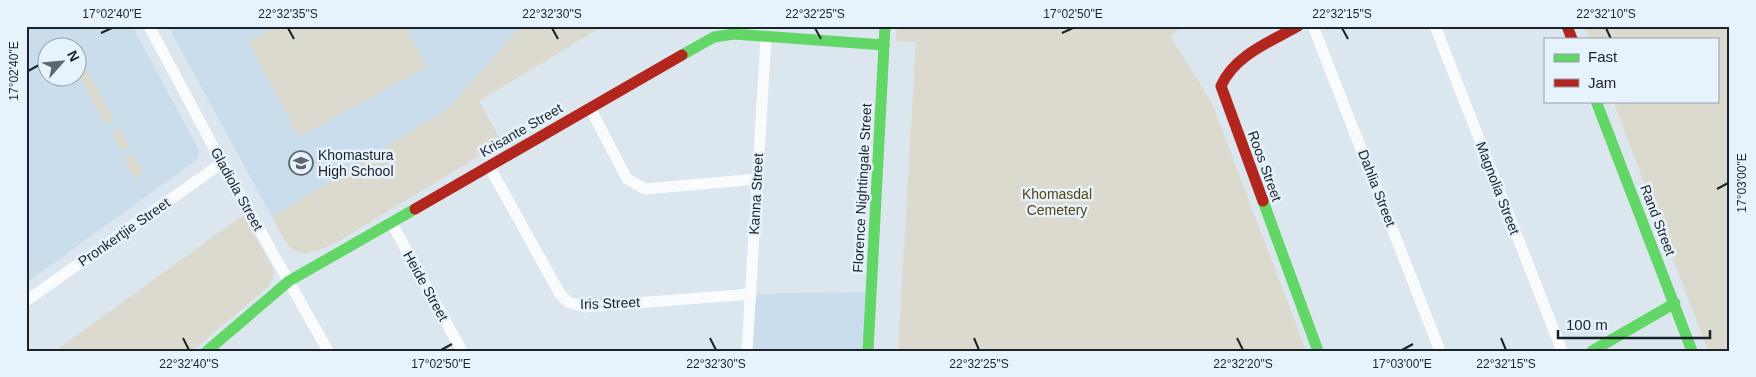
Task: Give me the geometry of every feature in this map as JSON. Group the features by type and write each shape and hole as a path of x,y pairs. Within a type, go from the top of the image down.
{"street":[{"name":"Gladiola Street","path":"149,26 222,163 328,351"},
{"name":"Florence Nightingale Street","path":"868,351 885,26"},
{"name":"Roos Street","path":"1298,26 1235,64 1224,76 1221,86 1318,351"},
{"name":"Dahlia Street","path":"1313,26 1440,351"},
{"name":"Magnolia Street","path":"1435,26 1562,351"},
{"path":"1567,26 1572,38"},
{"name":"Krisante Street","path":"207,351 289,281 714,37 734,34 766,38 884,45"},
{"name":"Kanna Street","path":"748,351 766,38"},
{"name":"Rand Street","path":"1596,102 1692,351"},
{"path":"590,108 627,178 645,189 757,179"},
{"name":"Pronkertjie Street","path":"26,301 222,163"},
{"name":"Iris Street","path":"489,166 560,294 568,302 585,307 751,294"},
{"name":"Heide Street","path":"391,222 462,351"},
{"path":"1592,351 1674,303"}],"shaded area":[{"path":"26,26 132,26 199,150 198,159 26,283"},
{"name":"Khomastura High School","path":"168,26 521,26 449,108 272,217"},
{"path":"871,292 868,351 748,351 751,294"}],"green space":[{"path":"278,26 405,26 427,67 299,137 248,42"},
{"path":"521,26 603,26 479,101 502,142 337,242 312,252 304,253 297,252 291,247 272,217 449,108"},
{"name":"Khomasdal Cemetery","path":"897,26 1184,26 1170,36 1212,103 1306,351 898,351 916,42 896,41"},
{"path":"1584,26 1730,26 1730,351 1708,351 1613,102 1718,102 1718,38 1589,38"},
{"path":"88,72 114,120 105,125 86,88 88,88"},
{"path":"119,128 130,147 122,151 111,133"},
{"path":"133,153 143,173 135,179 124,158"},
{"path":"243,215 273,268 273,278 268,287 192,351 55,351"}],"traffic: fast":[{"path":"868,351 885,26"},
{"path":"682,55 714,37 734,34 884,45"},
{"path":"1596,102 1692,351"},
{"path":"1263,201 1318,351"},
{"path":"207,351 289,281 415,209"},
{"path":"1592,351 1675,303"}],"traffic: jam":[{"path":"1263,201 1221,86 1235,66 1254,50 1298,26"},
{"path":"1567,26 1572,38"},
{"path":"415,209 682,55"}],"place":[{"name":"Khomastura High School","path":"301,163"}]}
